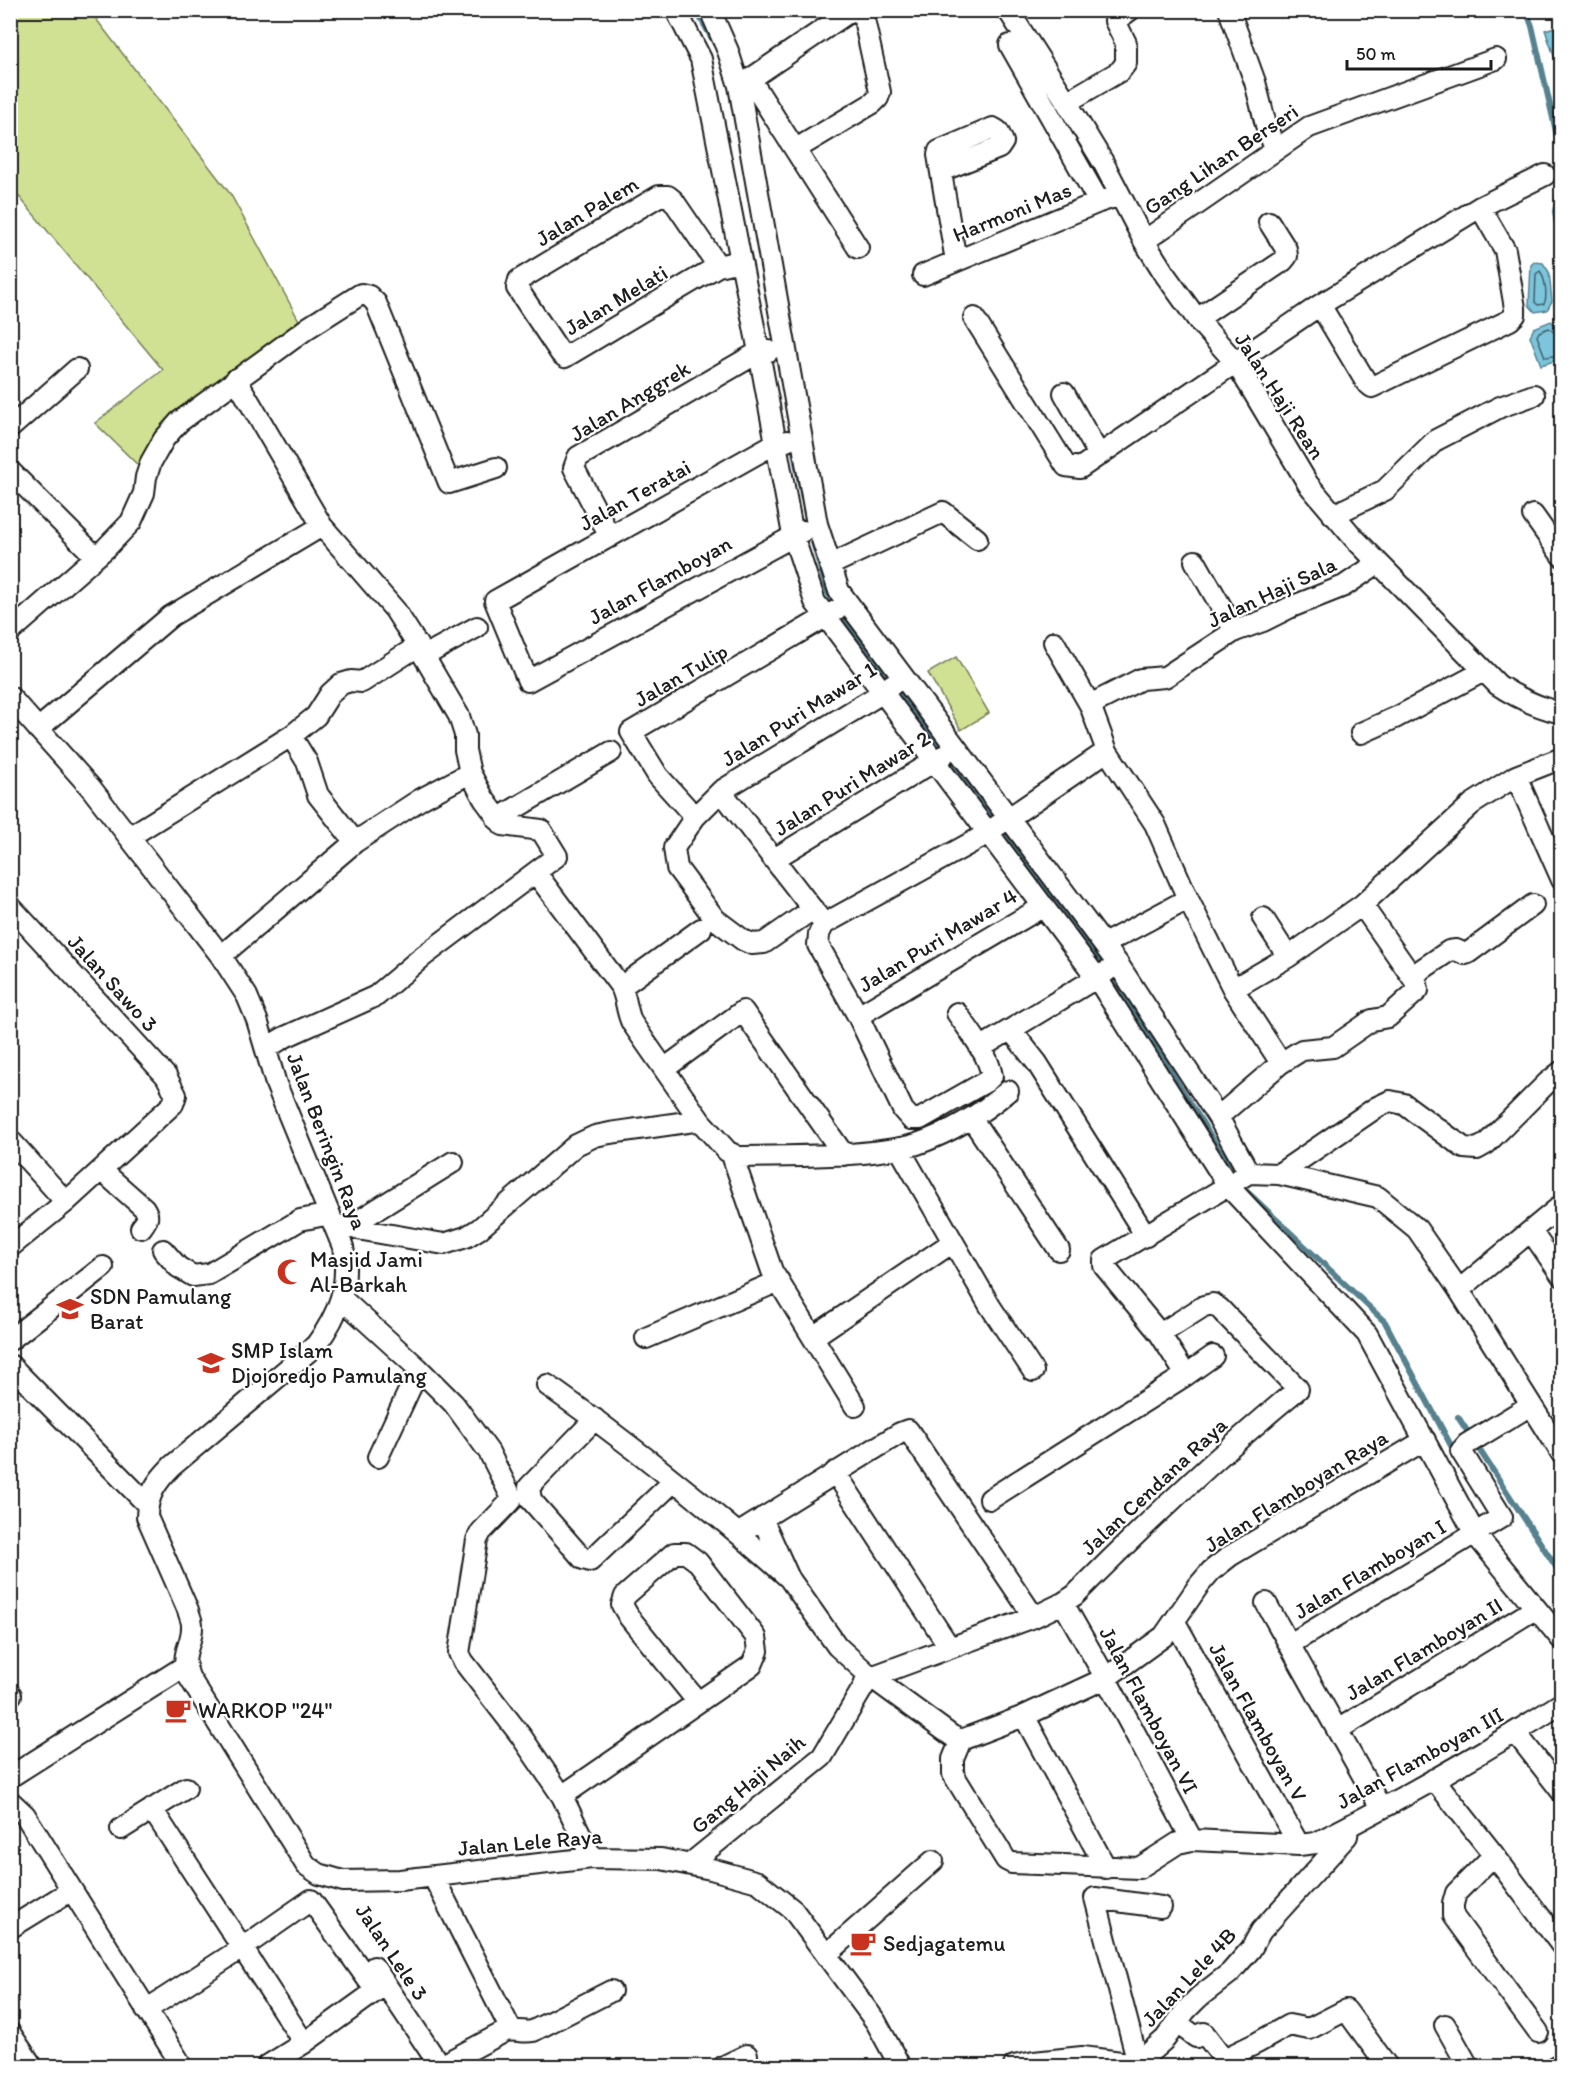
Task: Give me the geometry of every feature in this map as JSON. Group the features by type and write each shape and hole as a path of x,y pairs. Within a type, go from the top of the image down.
{"street":[{"path":"676,10 701,59 793,535 810,591 837,611 998,825 1104,944 1108,971 1239,1179 1367,1334 1475,1534 1562,1640"},
{"path":"710,10 744,88 786,350 817,524 839,591 837,611"},
{"path":"712,109 852,10"},
{"path":"796,149 878,98 880,92 862,10"},
{"name":"Jalan Haji Rean","path":"1008,10 1067,102 1144,241 1166,276 1197,319 1244,358 1308,484 1333,515 1378,563 1498,685 1539,708 1562,712"},
{"path":"1067,102 1120,71 1126,63 1126,43 1115,21 1130,10"},
{"path":"1228,10 1255,82 1275,149"},
{"path":"1010,45 1099,202"},
{"name":"Gang Lihan Berseri","path":"1144,241 1309,127 1496,58"},
{"path":"744,88 796,149 858,248"},
{"path":"941,171 956,261"},
{"path":"974,318 1066,466 1080,468 1320,305 1480,207 1545,175"},
{"name":"Harmoni Mas","path":"923,275 1120,195"},
{"name":"Jalan Palem","path":"519,280 659,196 668,196 673,200 718,266"},
{"path":"1320,305 1366,382 1372,387 1510,320 1515,315 1515,308 1505,250 1480,207"},
{"path":"1197,319 1283,261 1287,256 1286,249 1269,222"},
{"name":"Jalan Melati","path":"519,280 517,288 565,357 718,266 731,263 742,265"},
{"path":"10,632 94,556 106,548 131,522 144,493 151,462 164,439 186,416 309,327 361,294 369,296 376,303 449,483 496,468"},
{"name":"Jalan Anggrek","path":"610,537 574,468 578,457 759,352 786,350"},
{"path":"10,428 77,369"},
{"path":"236,379 322,526 395,610 421,651 459,716 465,735 465,750 470,773 496,819 502,825 536,828 543,833 557,856 422,958 376,996 285,1037 266,1048"},
{"path":"1064,393 1099,454"},
{"path":"1333,515 1385,490 1436,440 1500,407 1534,396"},
{"name":"Jalan Teratai","path":"495,602 776,443 801,438"},
{"path":"10,471 94,556"},
{"path":"830,565 943,512 977,539"},
{"path":"1533,515 1562,556"},
{"name":"Jalan Flamboyan","path":"495,602 528,681 817,524"},
{"path":"38,729 171,616 322,526"},
{"path":"1195,561 1236,631"},
{"name":"Jalan Haji Sala","path":"1090,705 1141,679 1166,677 1236,631 1344,586 1378,563"},
{"name":"Jalan Tulip","path":"695,817 658,776 631,732 837,611"},
{"path":"129,837 291,736 316,716 330,694 341,684 362,681 421,651 477,627"},
{"path":"1054,642 1090,705 1107,751 1155,824 1188,899 1233,988 1281,1064"},
{"path":"1361,733 1397,717 1484,671"},
{"name":"Jalan Puri Mawar 1","path":"818,916 764,943 752,944 743,940 715,919 677,868 674,848 695,817 721,791 892,685"},
{"name":"Jalan Beringin Raya","path":"10,697 91,788 221,956 247,996 276,1083 337,1222 346,1262 341,1298 331,1325 316,1345 172,1466 154,1487 147,1504"},
{"path":"291,736 307,762 318,795 355,842"},
{"path":"818,916 978,839 1107,751"},
{"path":"496,819 611,752"},
{"name":"Jalan Puri Mawar 2","path":"774,859 945,755"},
{"path":"1233,988 1288,957 1362,905 1472,804 1516,776 1562,758"},
{"path":"221,956 355,842 421,799 470,773"},
{"path":"1516,776 1562,880"},
{"path":"721,791 818,916 818,945 858,1016 903,1110 911,1119 920,1119 992,1076 980,1048 957,1013"},
{"path":"998,825 1044,906 1108,971 1218,1117 1239,1179"},
{"path":"536,873 621,987 627,1000 632,1023 701,1122 732,1155 772,1270 855,1406"},
{"path":"1104,944 1188,899"},
{"path":"1362,905 1415,983"},
{"path":"1218,1117 1281,1064 1302,1050 1333,1047 1372,1020 1388,1017 1415,983 1449,951 1468,953 1533,905"},
{"name":"Jalan Sawo 3","path":"10,906 173,1086 176,1095 173,1104 101,1170"},
{"name":"Jalan Puri Mawar 4","path":"858,1016 1044,906"},
{"path":"1263,918 1288,957"},
{"path":"621,987 702,929"},
{"path":"980,1048 1108,971"},
{"path":"664,1069 743,1011 844,1155"},
{"path":"1011,1030 1037,1063 1146,1236"},
{"path":"1279,1174 1377,1107 1390,1101 1404,1104 1464,1148 1477,1149 1486,1144 1562,1071"},
{"path":"732,1155 738,1157 844,1155 899,1148 918,1143 972,1119 1004,1095 987,1081"},
{"path":"972,1119 1059,1250"},
{"path":"162,1250 178,1268 194,1276 209,1274 300,1220 337,1222 429,1243 454,1242 466,1238 495,1217 576,1145 596,1136 610,1133 694,1121 701,1122"},
{"path":"10,1140 66,1202"},
{"path":"899,1148 990,1306 1034,1371"},
{"path":"337,1222 453,1162"},
{"path":"10,1246 66,1202 101,1170 144,1208 148,1218 141,1228"},
{"path":"1186,1375 1160,1334 1104,1266 1104,1260 1239,1179 1279,1174 1377,1197 1417,1229 1459,1290 1562,1454"},
{"path":"1459,1290 1562,1205"},
{"path":"1531,1231 1562,1276"},
{"path":"813,1337 953,1242"},
{"path":"10,1340 103,1267"},
{"path":"646,1338 779,1281"},
{"path":"341,1298 454,1404 489,1452 511,1496 511,1501 481,1532 477,1540 459,1653 562,1796 592,1858"},
{"name":"Jalan Cendana Raya","path":"869,1676 1034,1617 1075,1595 1154,1516 1298,1389 1213,1304 1204,1306 1160,1334"},
{"path":"990,1499 1213,1356"},
{"path":"10,1365 147,1504 147,1517 192,1626 184,1658 189,1677 306,1865"},
{"path":"378,1457 419,1369"},
{"path":"547,1385 595,1419 674,1481 739,1533 789,1578"},
{"name":"Jalan Flamboyan I","path":"1290,1644 1502,1517 1461,1451 1473,1440 1531,1406"},
{"path":"595,1419 529,1487 531,1500 583,1559 590,1560 674,1481"},
{"path":"739,1533 908,1430 1034,1617"},
{"name":"Jalan Flamboyan Raya","path":"961,1740 1024,1716 1106,1678 1164,1636 1198,1585 1230,1556 1425,1440"},
{"path":"836,1472 950,1647"},
{"path":"762,1518 789,1578 837,1646 869,1676 952,1736 961,1740 953,1759 953,1774 1006,1860 1012,1863 1139,1868 1178,1843 1192,1840"},
{"path":"562,1796 752,1665 758,1651 756,1637 698,1562 686,1553 674,1553 625,1596 622,1605 629,1617 697,1701"},
{"name":"Jalan Flamboyan VI","path":"1063,1603 1106,1678 1192,1840"},
{"path":"1266,1603 1339,1729 1381,1808"},
{"name":"Jalan Flamboyan II","path":"1339,1729 1535,1609"},
{"name":"Jalan Flamboyan V","path":"1175,1622 1299,1845"},
{"path":"182,2067 18,1808 21,1794 12,1772 185,1666"},
{"name":"Gang Haji Naih","path":"690,1864 822,1757 869,1676"},
{"name":"Jalan Flamboyan III","path":"1192,1840 1299,1845 1316,1843 1516,1733 1562,1703"},
{"path":"1024,1716 1106,1868"},
{"path":"1516,1733 1562,1792"},
{"path":"1434,1779 1562,1946"},
{"path":"121,1829 186,1788"},
{"path":"152,1809 304,2043"},
{"name":"Jalan Lele 4B","path":"1132,2063 1148,2054 1165,2039 1186,2010 1230,1973 1251,1949 1268,1923 1347,1836 1348,1827"},
{"path":"1494,1855 1456,1893 1453,1916 1538,2032"},
{"name":"Jalan Lele Raya","path":"306,1865 319,1874 343,1881 400,1880 592,1858 661,1859 690,1864 758,1882 793,1910 876,2022 900,2067"},
{"path":"826,1955 933,1861"},
{"name":"Jalan Lele 3","path":"306,1865 440,2066"},
{"path":"433,1876 511,2030"},
{"path":"10,1928 72,1890"},
{"path":"1014,2067 1034,2062 1082,2057 1132,2063 1095,1898 1161,1907"},
{"path":"146,2010 311,1900 376,1991 267,2067"},
{"path":"440,2066 506,2031 533,2031 611,1991"},
{"path":"1177,2023 1196,2037 1204,2033 1224,2059 1289,2025 1309,2029 1346,2010 1387,2067"},
{"path":"1445,2025 1468,2067"},
{"path":"10,2033 32,2067"},
{"path":"724,2067 747,2055"},
{"path":"1556,2067 1562,2063"}],"green space":[{"path":"10,11 90,11 231,195 302,326 184,414 144,471 95,423 163,370 11,187"},
{"path":"956,657 989,713 961,730 928,673"}],"water":[{"path":"1562,25 1561,76 1545,30"},
{"path":"1534,262 1543,263 1549,272 1552,301 1547,310 1535,312 1529,305 1531,265"},
{"path":"1551,321 1560,329 1561,359 1541,365 1530,336 1534,328"}],"waterway":[{"path":"696,10 715,44"},
{"path":"1526,10 1532,26 1562,158"},
{"path":"1562,183 1555,211 1562,257"},
{"path":"794,451 808,526"},
{"path":"813,542 827,591 841,615 1112,977 1236,1177"},
{"path":"1241,1186 1385,1322 1455,1453"},
{"path":"1458,1417 1562,1576"}],"place":[{"name":"Masjid Jami Al-Barkah","path":"290,1272"},
{"name":"SDN Pamulang Barat","path":"70,1309"},
{"name":"SMP Islam Djojoredjo Pamulang","path":"211,1363"},
{"name":"WARKOP \"24\"","path":"178,1710"},
{"name":"Sedjagatemu","path":"863,1943"}]}
